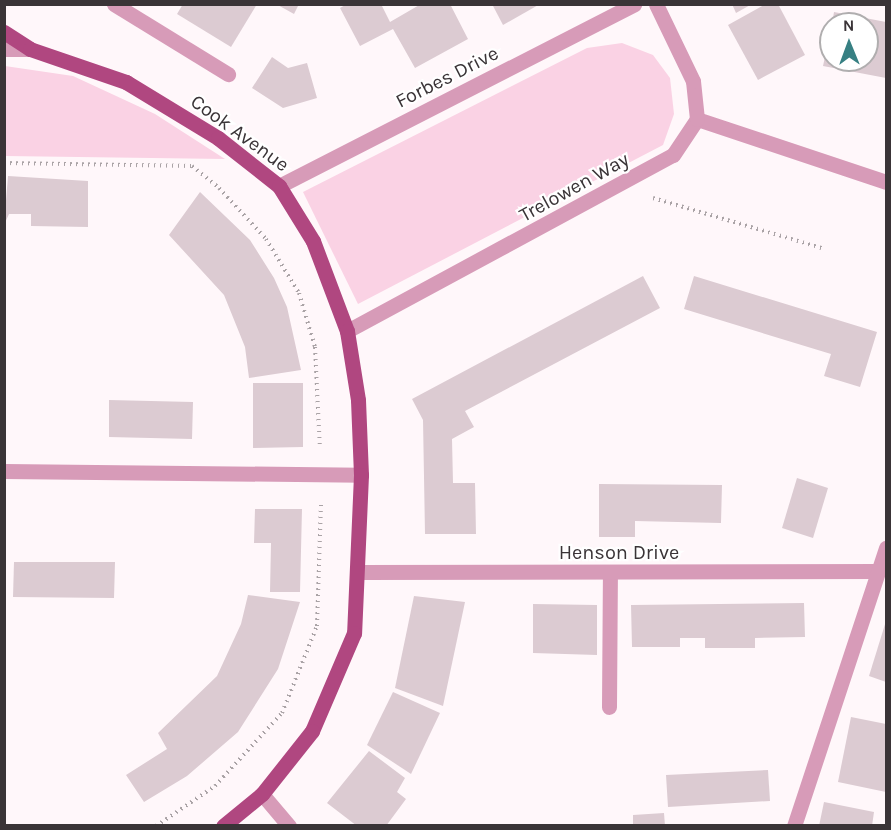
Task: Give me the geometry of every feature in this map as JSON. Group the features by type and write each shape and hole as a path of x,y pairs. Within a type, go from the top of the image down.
{"main road":[{"name":"Cook Avenue","path":"4,32 30,49 126,82 218,138 279,186 313,241 347,331 358,400 361,475 359,572 354,633 335,683 312,731 262,794 223,825"}],"street":[{"path":"114,4 228,74"},
{"name":"Forbes Drive","path":"279,186 634,4"},
{"path":"656,4 693,81 697,119 886,182"},
{"name":"Cook Avenue","path":"4,49 30,49"},
{"name":"Trelowen Way","path":"347,331 619,188 673,155 697,119"},
{"path":"4,471 361,475"},
{"path":"794,825 886,548"},
{"name":"Henson Drive","path":"359,572 610,574 879,571"},
{"path":"609,707 610,574"},
{"path":"262,794 289,825"}],"path":[{"path":"4,163 192,166 245,213 285,266 308,319 318,375 322,585 303,671 282,713 251,753 215,786 156,825"},
{"path":"619,188 825,249"}],"shaded area":[{"path":"622,43 653,55 670,78 674,114 663,145 358,304 303,192 587,48"},
{"path":"5,66 73,76 155,114 225,159 5,156"}],"building":[{"path":"183,4 257,4 231,47 177,14"},
{"path":"276,4 299,4 294,14"},
{"path":"347,4 381,4 390,22 421,4 450,4 468,39 415,68 393,29 360,46 340,8"},
{"path":"492,4 540,4 503,25"},
{"path":"732,4 752,4 736,13"},
{"path":"766,4 778,4 805,55 758,80 728,25"},
{"path":"879,21 886,22 886,78 854,72 879,72"},
{"path":"272,57 288,68 307,63 317,98 283,108 252,88"},
{"path":"8,176 88,181 88,227 31,226 31,214 9,214 4,225"},
{"path":"200,192 250,240 274,278 287,307 301,370 249,378 245,347 224,295 169,235"},
{"path":"643,276 660,308 465,411 474,427 452,439 453,483 475,483 476,534 425,534 423,420 412,399"},
{"path":"694,276 877,332 860,387 824,376 831,354 684,309"},
{"path":"253,383 303,383 303,447 253,448"},
{"path":"109,400 193,402 192,439 109,437"},
{"path":"797,478 828,488 813,538 782,528"},
{"path":"599,484 722,485 721,523 635,521 635,537 599,537"},
{"path":"255,509 302,509 300,592 270,592 271,543 254,543"},
{"path":"14,562 115,562 114,598 13,597"},
{"path":"248,595 300,602 278,669 238,732 187,776 144,802 126,775 167,749 158,733 217,676 241,624"},
{"path":"414,596 465,602 443,706 395,688"},
{"path":"804,603 805,637 755,638 755,648 705,648 705,638 680,638 680,647 632,647 631,605"},
{"path":"533,604 597,605 597,655 533,653"},
{"path":"886,621 886,682 869,676"},
{"path":"393,692 440,713 411,774 367,745"},
{"path":"851,717 886,724 886,792 838,782"},
{"path":"369,751 405,778 397,792 406,799 386,826 357,826 327,803"},
{"path":"768,770 770,801 668,807 666,775"},
{"path":"824,802 874,812 872,826 819,826"},
{"path":"664,813 665,826 633,826 633,815"}]}
